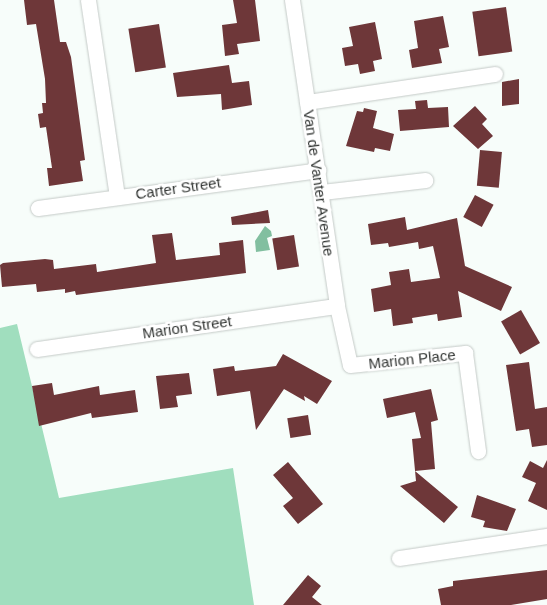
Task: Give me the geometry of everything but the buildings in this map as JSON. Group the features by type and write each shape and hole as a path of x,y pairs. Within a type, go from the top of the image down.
{"street":[{"path":"88,0 117,196"},
{"name":"Van de Vanter Avenue","path":"292,0 322,192 336,306 350,365"},
{"path":"307,102 495,74"},
{"name":"Carter Street","path":"38,208 318,170"},
{"path":"322,192 424,180"},
{"name":"Marion Street","path":"37,349 336,306"},
{"name":"Marion Place","path":"350,365 465,353 478,450"},
{"path":"399,558 547,536"}],"shaded area":[{"path":"265,226 271,231 272,236 267,238 270,250 256,252 255,241"},
{"path":"17,324 59,498 233,468 254,605 0,605 0,328"}]}
